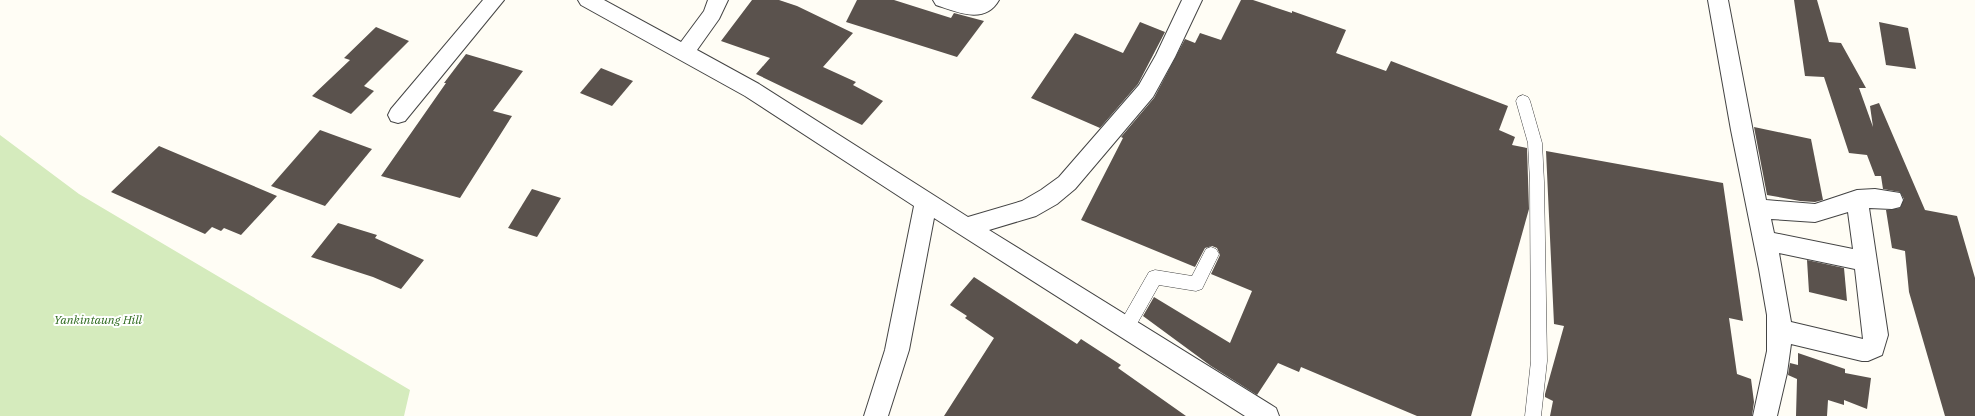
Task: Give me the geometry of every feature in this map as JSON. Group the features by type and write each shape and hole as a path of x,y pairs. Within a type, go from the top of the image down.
{"street":[{"path":"398,115 494,0"},
{"path":"588,0 752,90 926,202 1126,326 1267,416"},
{"path":"684,53 712,14 718,0"},
{"path":"943,0 975,9 981,7 989,0"},
{"path":"966,227 1028,209 1049,197 1067,183 1146,91 1165,57 1192,0"},
{"path":"1718,0 1732,87 1757,209 1766,241 1780,330 1779,351 1765,416"},
{"path":"1757,209 1815,213 1857,199 1875,198 1892,200"},
{"path":"1780,330 1862,350 1868,350 1874,347 1876,335 1857,199"},
{"path":"876,416 897,350 926,202"},
{"path":"1766,241 1867,262"}],"lane":[{"path":"1523,102 1535,143 1537,182 1539,361 1533,416"},
{"path":"1126,326 1155,277 1196,284 1212,254"}],"green space":[{"name":"Yankintaung Hill","path":"0,135 79,194 410,390 404,416 0,416"}],"building":[{"path":"752,0 779,0 797,6 853,33 823,67 856,82 853,85 883,101 862,125 756,74 770,58 721,41"},
{"path":"857,0 894,0 951,18 954,13 984,21 957,57 846,22"},
{"path":"1241,0 1253,0 1292,13 1292,11 1346,30 1336,53 1386,71 1391,61 1508,106 1499,130 1515,137 1512,145 1527,148 1529,209 1471,416 1417,416 1301,367 1299,372 1278,363 1257,395 1211,366 1143,316 1154,297 1230,343 1252,291 1211,274 1220,255 1217,248 1212,246 1205,248 1195,267 1081,220 1123,138 1121,137 1154,98 1185,39 1195,43 1200,33 1221,40"},
{"path":"1794,0 1817,0 1829,42 1841,43 1866,88 1859,88 1873,127 1870,106 1879,103 1925,210 1957,216 1975,278 1975,416 1945,416 1909,292 1905,251 1892,248 1886,210 1900,208 1904,199 1900,192 1883,189 1881,176 1875,176 1867,155 1849,153 1824,77 1805,76"},
{"path":"1140,22 1165,32 1138,84 1100,128 1031,98 1075,33 1123,53"},
{"path":"1879,22 1908,28 1916,69 1886,65"},
{"path":"376,27 409,41 364,86 374,91 351,114 312,96 350,60 344,58"},
{"path":"466,54 523,71 493,111 512,116 460,198 381,176 446,83 444,83"},
{"path":"601,68 633,81 612,106 580,93"},
{"path":"1754,127 1811,139 1823,200 1815,202 1800,201 1767,195"},
{"path":"320,130 372,149 325,206 271,186"},
{"path":"159,146 277,196 241,235 224,228 221,231 212,227 205,234 111,192"},
{"path":"1546,151 1723,183 1743,321 1729,318 1737,374 1751,379 1754,402 1752,416 1550,416 1553,401 1545,397 1545,394 1564,326 1554,324"},
{"path":"532,189 561,198 537,237 508,228"},
{"path":"338,223 377,235 375,238 424,260 401,289 373,277 311,257"},
{"path":"1807,260 1844,268 1847,301 1809,292"},
{"path":"974,277 1077,344 1081,339 1121,365 1118,368 1186,416 944,416 994,338 965,318 967,316 950,305"},
{"path":"1798,353 1845,369 1845,373 1871,378 1867,409 1844,400 1844,405 1828,400 1827,416 1796,416 1797,379 1788,375 1790,363 1798,365"}]}
